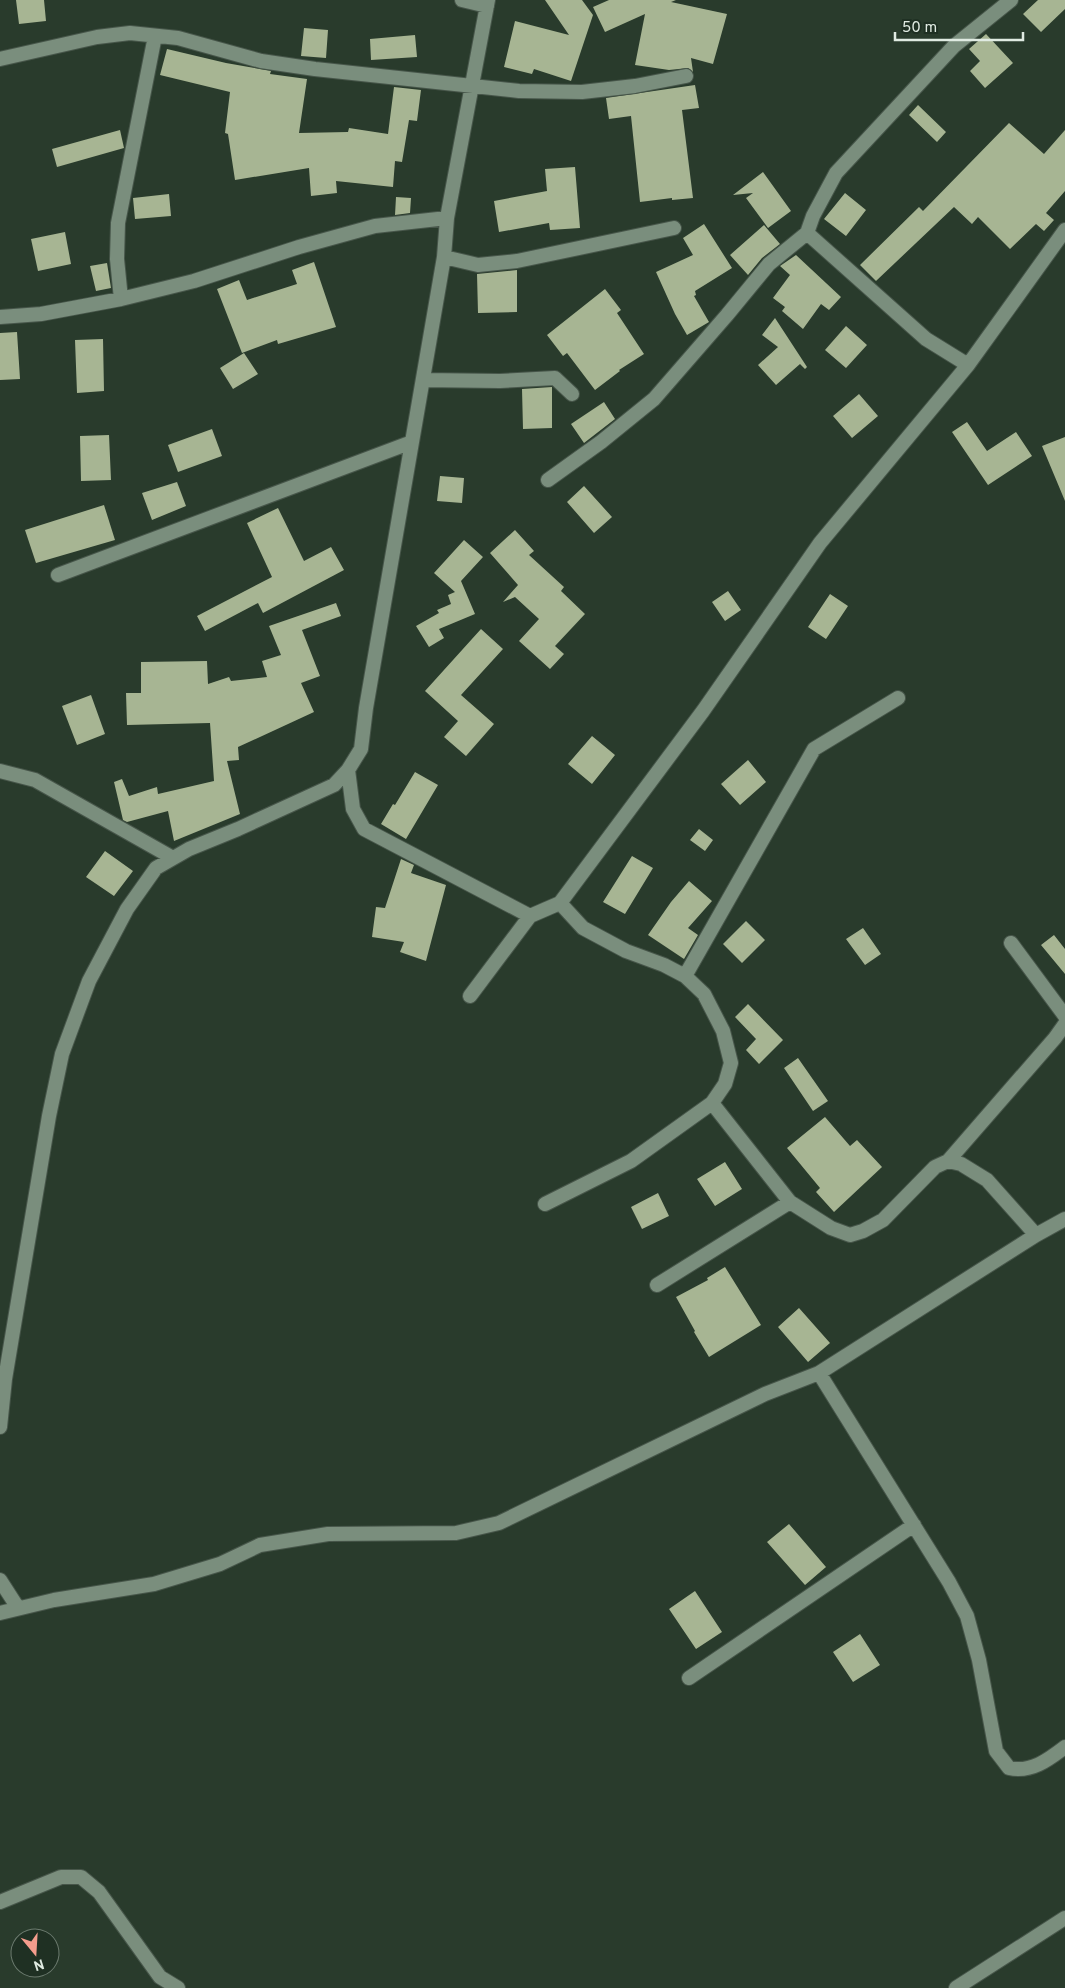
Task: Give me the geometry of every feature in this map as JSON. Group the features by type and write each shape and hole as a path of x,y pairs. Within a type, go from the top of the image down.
{"street":[{"path":"0,1427 5,1379 49,1116 62,1054 89,981 127,909 156,868 189,849 334,785 348,770 361,749 366,708 444,257 447,218 488,3 462,0"},
{"path":"548,480 601,442 654,400 727,316 769,264 807,233 813,216 836,173 954,46 1011,0"},
{"path":"0,60 97,37 130,33 178,38 261,60 288,65 519,91 582,92 635,86 686,76"},
{"path":"121,300 117,260 118,223 155,36"},
{"path":"0,317 41,314 121,300 194,281 299,247 375,226 447,218"},
{"path":"444,257 478,265 518,261 674,228"},
{"path":"470,996 530,916 560,903 703,711 820,543 968,365 1065,230"},
{"path":"807,233 926,339 968,365"},
{"path":"423,380 500,381 555,378 572,394"},
{"path":"58,575 412,442"},
{"path":"685,976 814,749 898,698"},
{"path":"348,770 353,809 364,829 530,916"},
{"path":"0,771 34,780 173,858"},
{"path":"545,1204 631,1161 712,1103 725,1084 731,1063 723,1031 704,994 685,976 664,965 626,951 583,928 560,903"},
{"path":"1011,943 1065,1016"},
{"path":"712,1103 790,1202 831,1228 850,1235 863,1231 883,1220 935,1168 948,1161 1065,1024"},
{"path":"948,1161 961,1164 986,1180 1036,1235"},
{"path":"657,1285 790,1202"},
{"path":"0,1613 54,1600 154,1584 220,1564 260,1545 328,1534 456,1533 499,1524 765,1394 819,1372 1036,1235 1065,1219"},
{"path":"819,1372 949,1582 966,1616 979,1660 996,1751 1009,1768 1020,1771 1031,1769 1065,1747"},
{"path":"689,1678 914,1525"},
{"path":"0,1580 18,1608"},
{"path":"0,1902 61,1877 81,1876 99,1892 160,1977 178,1988"},
{"path":"956,1988 1065,1918"}],"building":[{"path":"16,0 44,0 46,21 19,24"},
{"path":"545,0 582,0 593,15 571,81 534,69 532,74 504,67 515,21 569,35"},
{"path":"609,0 676,0 671,2 727,14 713,64 691,58 693,72 688,68 669,70 635,65 645,14 605,32 593,7"},
{"path":"1038,0 1065,0 1065,9 1041,32 1023,14"},
{"path":"304,28 328,30 326,58 301,56"},
{"path":"986,34 1013,63 985,88 970,71 980,61 969,49"},
{"path":"415,35 417,57 371,60 370,39"},
{"path":"167,49 271,71 270,74 307,79 299,133 348,132 349,128 388,134 394,87 421,90 417,121 409,120 402,162 395,161 393,187 336,181 337,193 311,196 309,168 235,180 228,134 225,133 230,92 160,75"},
{"path":"695,85 699,108 682,110 693,198 672,200 672,198 640,202 631,116 609,119 606,98"},
{"path":"918,105 946,132 937,142 909,115"},
{"path":"1009,123 1044,154 1065,130 1065,191 1046,213 1054,220 1044,231 1036,224 1010,249 978,217 972,224 954,207 876,281 860,265 919,207 923,211"},
{"path":"120,130 124,148 57,167 52,149"},
{"path":"575,167 580,228 550,230 549,223 499,232 494,201 547,191 545,169"},
{"path":"763,172 791,211 768,228 746,198 753,193 733,195"},
{"path":"845,193 866,210 846,236 824,219"},
{"path":"169,194 171,216 135,219 133,198"},
{"path":"396,197 411,198 410,213 395,215"},
{"path":"704,224 732,268 695,291 696,295 694,296 709,322 687,335 656,272 693,255 683,238"},
{"path":"764,225 780,244 762,258 748,275 730,255"},
{"path":"65,232 71,264 38,271 31,239"},
{"path":"796,255 841,297 829,310 821,304 803,329 782,311 785,307 773,298 790,275 780,266"},
{"path":"314,262 336,327 278,344 277,340 242,353 217,289 239,280 247,300 297,284 292,270"},
{"path":"107,263 111,288 96,291 90,266"},
{"path":"517,270 517,312 478,313 477,274"},
{"path":"605,289 621,310 617,313 644,354 619,370 595,390 567,353 563,356 547,335"},
{"path":"775,318 807,367 805,369 800,364 776,385 758,365 778,347 762,335"},
{"path":"846,326 867,345 846,368 825,350"},
{"path":"17,332 20,379 0,380 0,333"},
{"path":"103,339 104,391 77,393 75,340"},
{"path":"244,353 258,374 233,389 220,368"},
{"path":"552,387 552,428 523,429 522,389"},
{"path":"859,394 878,416 852,438 833,416"},
{"path":"604,402 615,419 584,443 571,424"},
{"path":"967,422 987,451 1016,432 1032,456 988,485 952,432"},
{"path":"212,429 222,456 178,472 168,445"},
{"path":"109,435 111,480 81,481 80,436"},
{"path":"1065,437 1065,501 1042,446"},
{"path":"440,476 464,478 462,503 437,501"},
{"path":"177,482 186,506 152,520 142,493"},
{"path":"584,486 612,517 594,533 567,502"},
{"path":"104,505 115,540 36,563 25,530"},
{"path":"278,508 304,561 331,547 344,570 263,613 258,603 205,631 197,616 272,577 247,523"},
{"path":"515,530 534,551 529,555 564,587 561,591 585,614 555,646 564,654 550,669 519,641 539,619 515,597 503,602 518,585 490,553"},
{"path":"464,540 483,557 461,581 475,614 439,629 444,638 429,647 416,626 439,613 437,610 451,604 448,595 455,592 434,573"},
{"path":"728,591 741,610 725,621 712,602"},
{"path":"830,594 848,606 826,639 808,627"},
{"path":"336,603 341,616 302,630 320,676 301,683 314,712 238,747 239,760 227,761 240,814 174,841 168,811 127,822 123,820 114,782 122,779 129,796 157,787 158,794 214,781 210,723 127,725 126,693 141,693 141,662 207,661 208,684 229,677 231,681 267,677 262,661 281,655 269,626"},
{"path":"481,629 503,649 461,695 494,724 466,756 444,737 458,721 425,691"},
{"path":"91,695 105,734 77,745 62,706"},
{"path":"592,736 615,755 592,784 568,764"},
{"path":"748,760 766,782 740,805 721,784"},
{"path":"415,772 438,785 406,839 381,824"},
{"path":"699,829 713,840 705,851 690,840"},
{"path":"105,851 133,871 114,896 86,877"},
{"path":"632,856 653,868 625,914 603,902"},
{"path":"401,859 414,865 411,873 446,885 426,961 400,952 404,942 372,937 376,907 385,908"},
{"path":"689,881 712,901 688,928 698,935 684,959 648,935 671,902"},
{"path":"746,921 765,940 742,963 723,944"},
{"path":"863,928 881,954 865,965 846,939"},
{"path":"1054,935 1065,949 1065,974 1041,945"},
{"path":"748,1004 783,1040 759,1064 746,1050 756,1039 735,1017"},
{"path":"798,1058 828,1101 813,1111 784,1068"},
{"path":"825,1117 850,1146 857,1140 882,1167 834,1212 816,1192 820,1188 787,1148"},
{"path":"725,1162 742,1189 715,1206 697,1179"},
{"path":"658,1193 669,1216 642,1229 631,1207"},
{"path":"725,1267 761,1325 709,1357 676,1297 708,1280 707,1278"},
{"path":"799,1308 830,1343 808,1362 778,1327"},
{"path":"789,1524 826,1567 805,1585 767,1542"},
{"path":"695,1591 722,1632 696,1649 669,1609"},
{"path":"860,1634 880,1665 853,1682 833,1652"}]}
